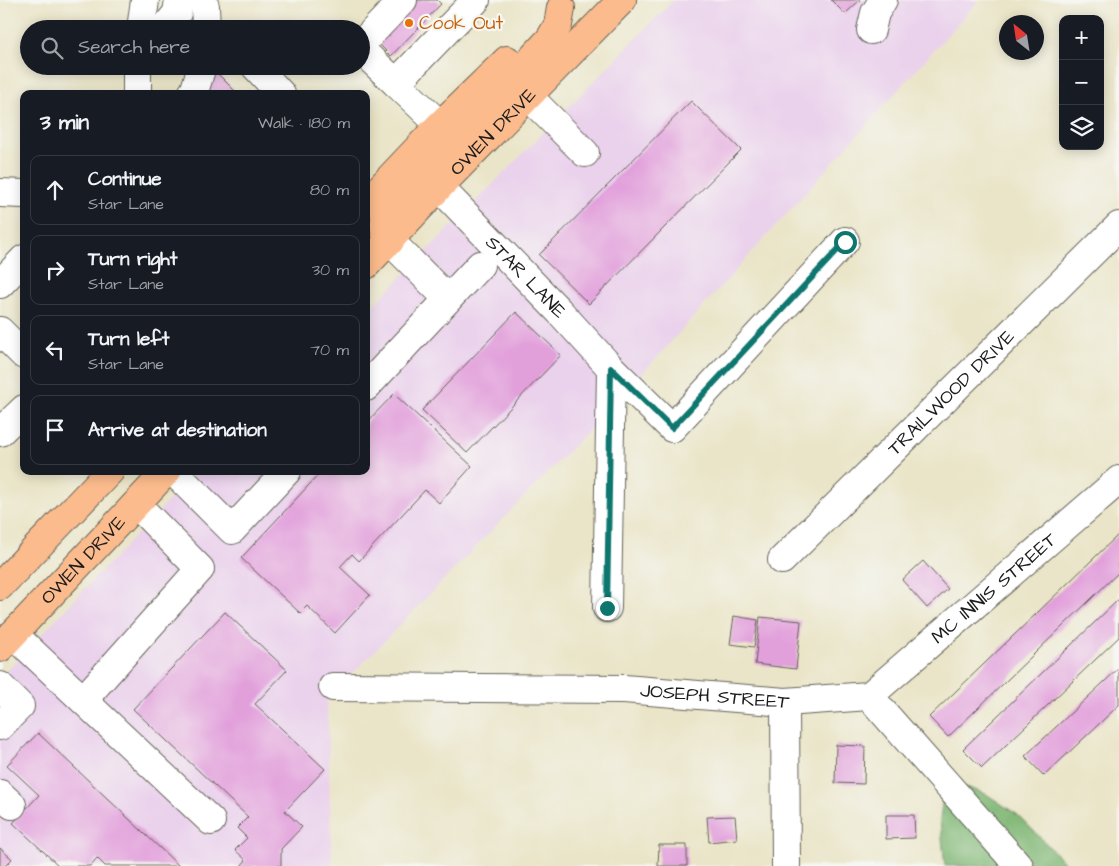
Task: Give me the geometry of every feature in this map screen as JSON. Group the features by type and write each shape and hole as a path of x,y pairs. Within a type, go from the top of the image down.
{"highway":[{"name":"OWEN DRIVE","path":"370,261 622,0"},
{"path":"370,199 440,125 565,4"},
{"path":"390,241 385,233 384,226 385,215 390,206 483,112 550,39 558,25 565,4"},
{"path":"5,573 106,475"},
{"name":"OWEN DRIVE","path":"7,641 163,475"}],"street":[{"path":"143,20 145,0"},
{"path":"172,20 178,13 179,0"},
{"path":"201,0 205,6 206,20"},
{"path":"370,35 403,0"},
{"path":"396,84 476,0"},
{"path":"871,30 875,13 883,0"},
{"path":"370,59 440,125"},
{"path":"137,75 137,90"},
{"path":"194,90 199,75"},
{"path":"263,75 277,90"},
{"path":"528,96 585,153"},
{"name":"STAR LANE","path":"439,188 559,311 611,368 672,428 845,242"},
{"name":"TRAILWOOD DRIVE","path":"782,560 1119,226"},
{"path":"390,241 448,299"},
{"path":"0,284 20,263"},
{"path":"370,383 480,265"},
{"path":"0,331 20,352"},
{"path":"607,608 611,368"},
{"path":"177,475 232,530 283,475"},
{"name":"MC INNIS STREET","path":"869,696 1119,480"},
{"path":"83,700 200,569 136,504"},
{"path":"7,641 83,700 211,821"},
{"path":"0,686 20,706 0,726"},
{"name":"JOSEPH STREET","path":"334,687 624,689 785,702 869,696"},
{"path":"869,696 1019,866"},
{"path":"785,702 786,866"}],"shaded area":[{"path":"674,0 979,0 625,393 327,700 332,866 0,866 0,678 193,475 370,475 370,309"}],"green space":[{"path":"966,787 986,794 1018,815 1068,866 945,866 940,820 943,795"}],"building":[{"name":"Cook Out","path":"416,0 437,0 441,4 391,56 377,42"},
{"path":"831,0 860,0 845,14"},
{"path":"213,75 219,75 234,90 204,90"},
{"path":"691,101 741,150 589,304 539,255"},
{"path":"516,312 561,355 467,453 422,410"},
{"path":"394,394 472,466 439,503 425,490 359,561 352,554 340,567 370,595 335,633 307,606 300,613 241,558 318,475 370,475 370,419"},
{"path":"1119,534 1119,572 948,737 929,717"},
{"path":"923,561 948,589 927,608 902,580"},
{"path":"1119,599 1119,637 982,768 963,749"},
{"path":"225,612 287,670 255,704 325,769 285,811 302,827 281,849 281,866 241,866 246,860 235,850 247,838 237,828 248,817 133,709"},
{"path":"734,616 758,620 754,647 730,644"},
{"path":"760,617 801,621 796,669 755,664"},
{"path":"1119,668 1119,705 1044,776 1025,756"},
{"path":"38,733 179,866 105,866 97,858 90,866 59,866 13,823 39,795 7,765"},
{"path":"836,745 865,746 864,784 835,783"},
{"path":"886,815 914,815 915,838 886,839"},
{"path":"735,816 737,839 709,842 707,817"},
{"path":"659,845 687,845 687,866 658,866"},
{"path":"0,848 12,859 5,866 0,866"}],"place":[{"name":"Cook Out","path":"409,23"}],"route":[{"path":"607,608 611,368 672,428 845,242"}]}
